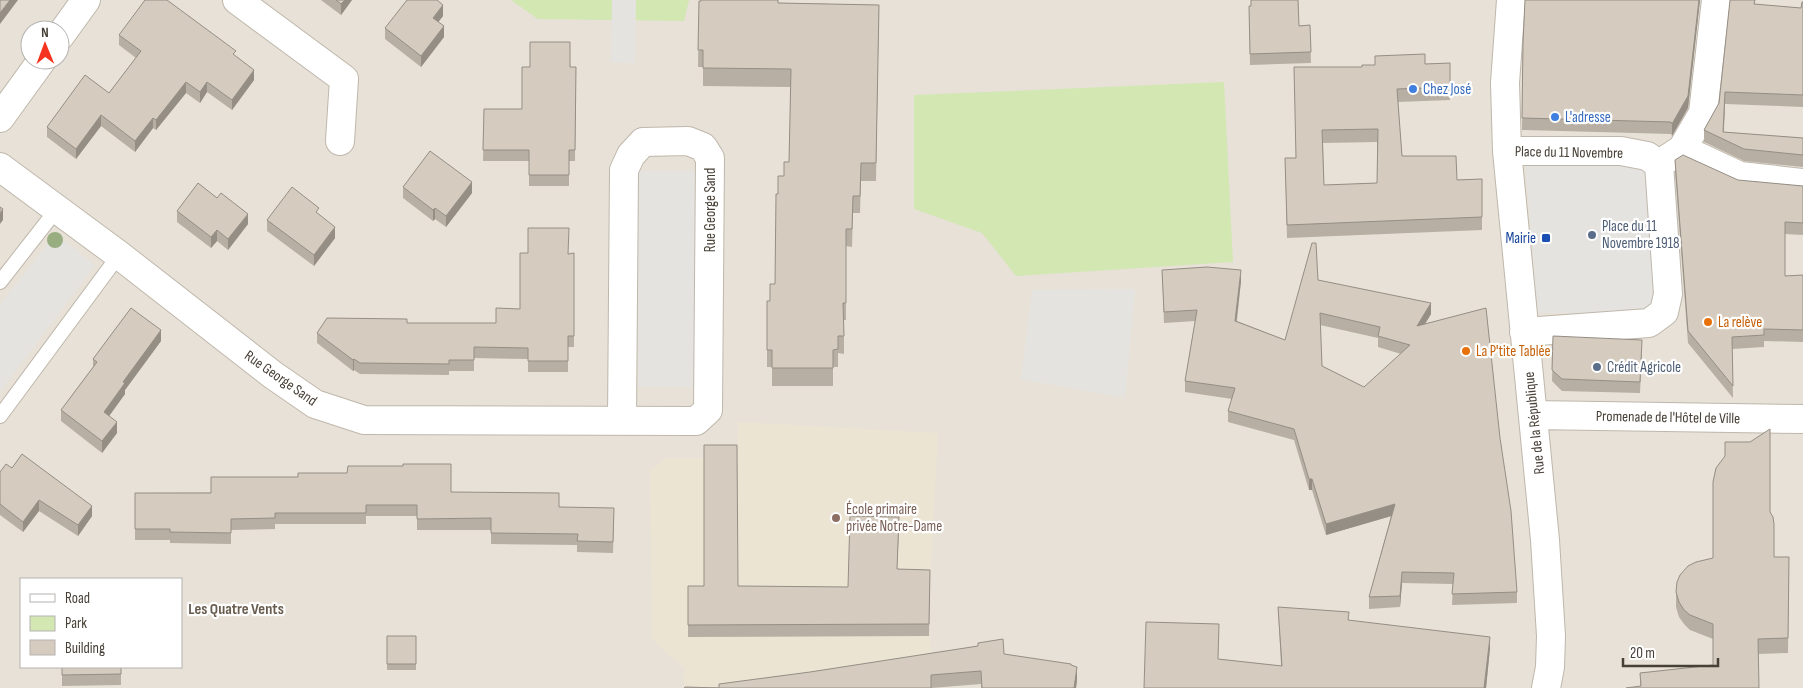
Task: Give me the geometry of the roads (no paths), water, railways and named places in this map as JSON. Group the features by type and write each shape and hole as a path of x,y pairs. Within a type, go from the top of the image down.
{"street":[{"path":"70,22 86,0"},
{"path":"237,0 344,79 340,141"},
{"name":"Rue de la République","path":"1511,0 1505,83 1507,151 1545,540 1550,636 1550,666 1546,688"},
{"path":"1524,332 1649,323 1664,312 1668,294 1659,164 1682,149 1703,113 1716,0"},
{"path":"0,118 35,70"},
{"name":"Rue George Sand","path":"0,167 120,255 273,375 316,404 364,420 696,421 708,410 710,158 703,147 688,141 643,142 631,155 624,170 622,420"},
{"path":"1682,149 1740,176 1803,183"},
{"name":"Place du 11 Novembre","path":"1507,151 1621,151 1647,156 1659,164"},
{"name":"Promenade de l'Hôtel de Ville","path":"1533,415 1803,419"}],"lane":[{"path":"0,282 57,209"},
{"path":"0,416 120,255"}],"place":[{"name":"Chez José","path":"1413,89"},
{"name":"L'adresse","path":"1555,117"},
{"name":"Place du 11 Novembre 1918","path":"1592,235"},
{"name":"Mairie","path":"1546,238"},
{"name":"La relève","path":"1708,322"},
{"name":"La P'tite Tablée","path":"1466,351"},
{"name":"Crédit Agricole","path":"1597,367"},
{"name":"École primaire privée Notre-Dame","path":"836,518"}],"district":[{"name":"Les Quatre Vents","path":"236,608"}]}
